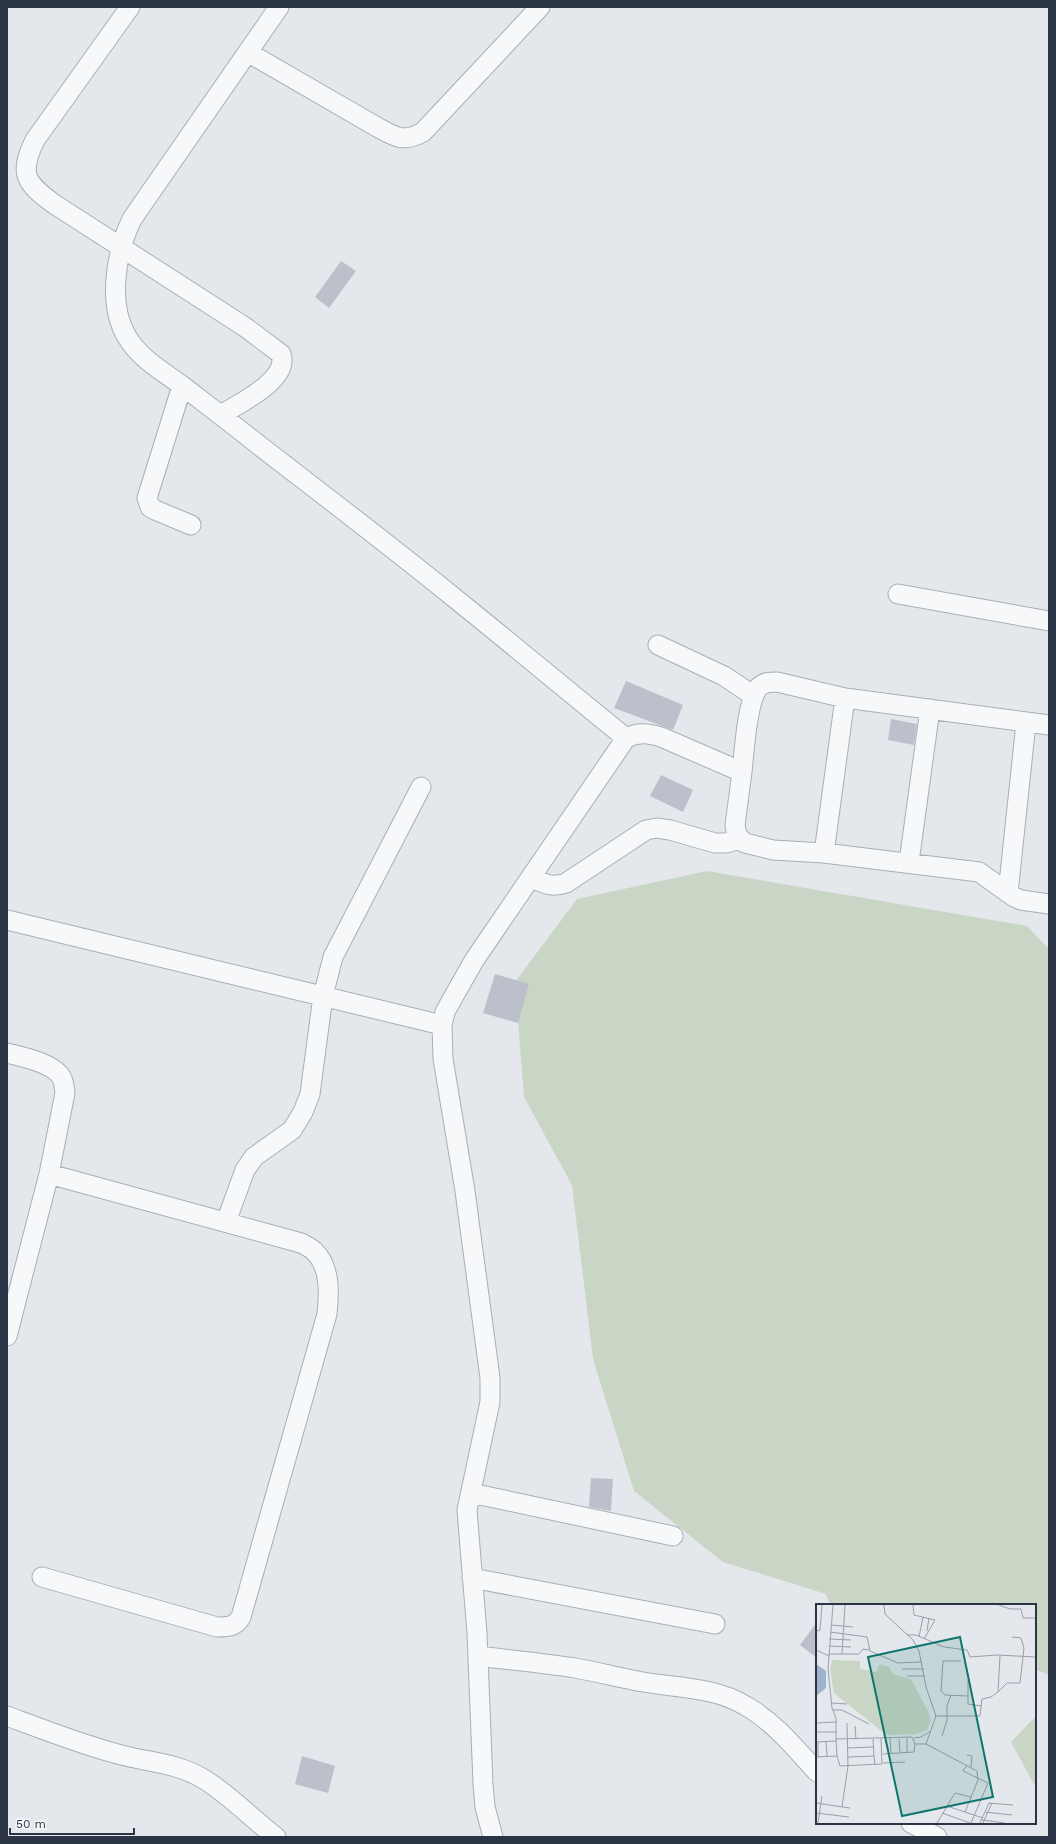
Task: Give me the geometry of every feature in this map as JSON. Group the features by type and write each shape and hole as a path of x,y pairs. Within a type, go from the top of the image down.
{"street":[{"path":"130,7 35,140 28,154 26,174 34,189 54,204 245,327 281,354 283,360 282,366 271,382 221,415"},
{"path":"279,7 249,53 132,219 120,247 116,278 120,322 137,352 221,415 456,599 626,738"},
{"path":"249,53 377,127 392,135 408,139 423,132 534,9"},
{"path":"182,386 147,498 150,507 155,510 191,524"},
{"path":"898,594 1049,621"},
{"path":"658,645 724,676 754,696"},
{"path":"1049,725 845,698 777,682 763,684 754,696 750,708 735,824 737,836 745,843 759,848 909,862 979,872 993,880 1008,893 1021,900 1049,904"},
{"path":"824,853 845,698"},
{"path":"909,862 930,709"},
{"path":"1008,893 1026,723"},
{"path":"493,1837 485,1807 483,1784 478,1656 467,1516 470,1493 490,1402 490,1378 465,1191 443,1059 442,1025 445,1012 476,959 626,738 640,733 661,737 742,772"},
{"path":"226,1222 245,1170 254,1157 292,1130 303,1112 310,1094 323,996 334,957 422,788"},
{"path":"531,877 549,885 556,886 566,883 646,830 657,828 670,830 715,843 726,843 740,839"},
{"path":"7,920 442,1025"},
{"path":"7,1053 36,1061 60,1074 64,1082 65,1093 49,1174 7,1336"},
{"path":"42,1577 217,1627 228,1627 237,1624 241,1617 326,1314 329,1296 324,1264 314,1251 301,1243 49,1174"},
{"path":"470,1493 673,1536"},
{"path":"472,1578 715,1624"},
{"path":"478,1656 574,1668 644,1682 690,1687 730,1698 745,1705 762,1716 776,1728 816,1771"},
{"path":"7,1716 114,1754 178,1767 191,1772 228,1797 276,1837"},
{"path":"913,1824 937,1837"}],"green space":[{"path":"707,871 1027,926 1049,949 1049,1675 1036,1669 1036,1604 830,1604 826,1594 723,1562 634,1491 593,1359 572,1185 524,1097 515,982 577,899"}],"building":[{"path":"341,261 356,271 329,308 315,297"},
{"path":"626,681 683,705 673,730 614,708"},
{"path":"891,719 917,724 914,745 888,740"},
{"path":"661,775 693,790 683,812 650,796"},
{"path":"495,974 529,984 518,1023 483,1013"},
{"path":"591,1478 613,1479 611,1511 589,1507"},
{"path":"816,1623 816,1657 800,1645"},
{"path":"302,1756 335,1766 328,1793 295,1784"}]}
